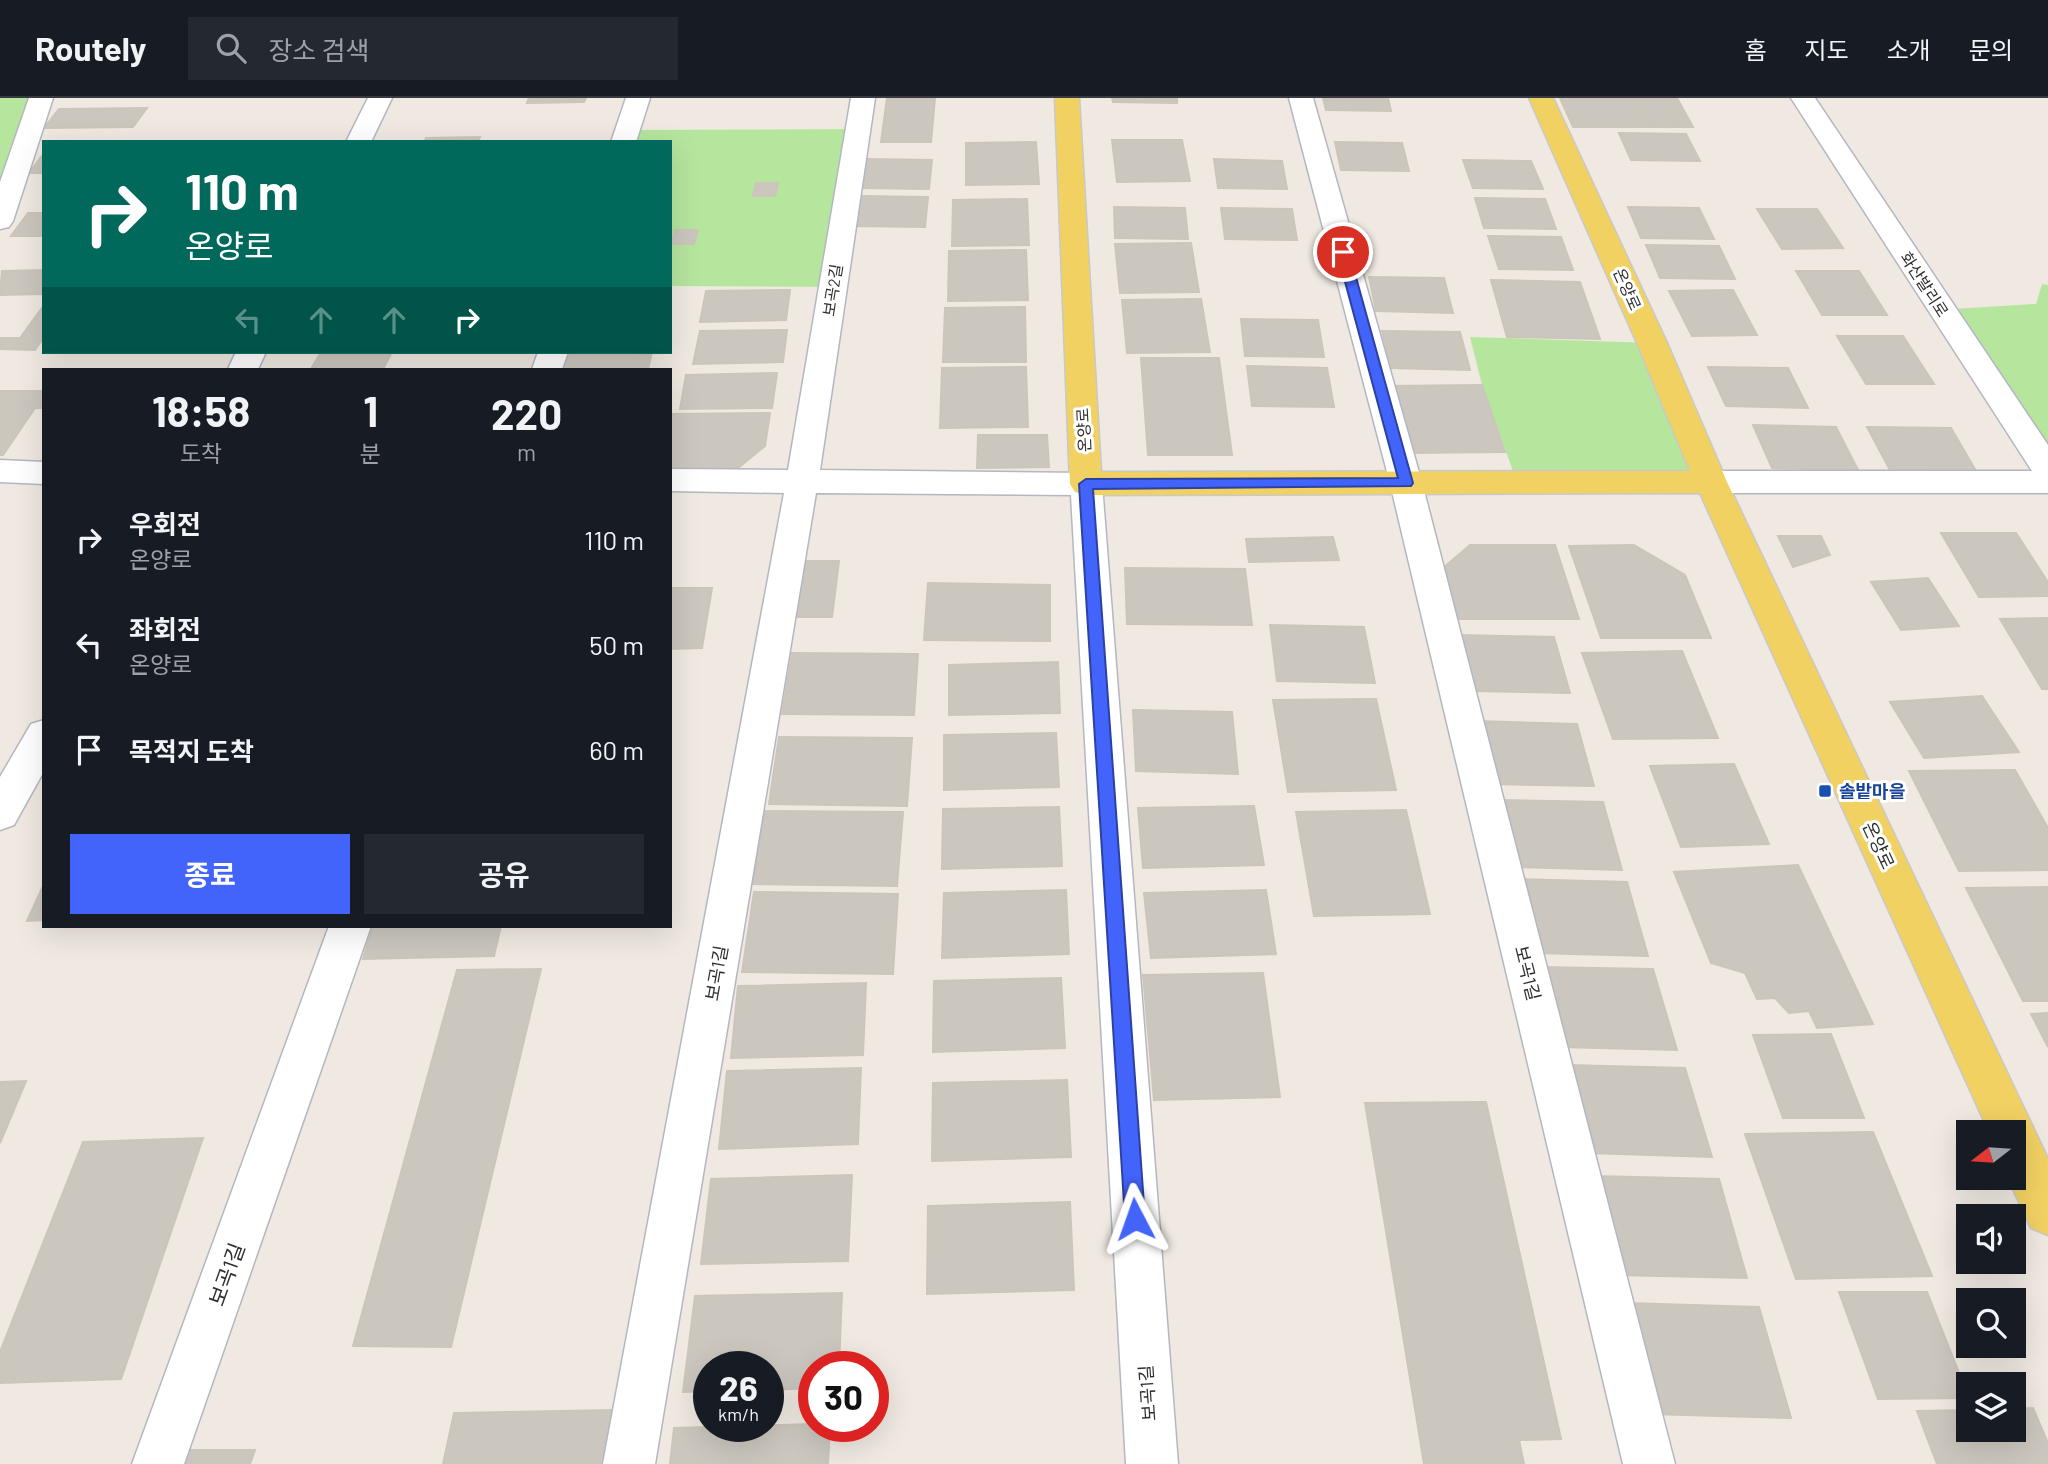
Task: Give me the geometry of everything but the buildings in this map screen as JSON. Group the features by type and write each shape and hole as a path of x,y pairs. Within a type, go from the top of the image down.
{"main road":[{"name":"온양로","path":"1067,98 1086,484"},
{"name":"온양로","path":"1541,98 1652,342 1712,482 2006,1120"},
{"path":"1086,484 1712,482"},
{"path":"2026,1164 2048,1211"}],"street":[{"path":"0,221 41,98"},
{"path":"359,140 380,98"},
{"path":"624,140 638,98"},
{"name":"보곡2길","path":"802,481 863,98"},
{"path":"1301,98 1406,483"},
{"name":"화산발리로","path":"1802,98 2048,470"},
{"path":"0,471 42,473"},
{"path":"672,480 1086,484"},
{"name":"보곡1길","path":"629,1464 802,481"},
{"path":"1712,482 2048,482"},
{"name":"보곡1길","path":"1406,483 1649,1464"},
{"name":"보곡1길","path":"1086,484 1152,1464"},
{"path":"0,813 42,738"},
{"name":"보곡1길","path":"158,1464 349,928"}],"green space":[{"path":"0,98 41,98 0,221"},
{"path":"858,129 833,287 672,286 672,140 624,140 627,130"},
{"path":"2042,284 2048,285 2048,453 1953,309 2036,304"},
{"path":"1470,337 1652,343 1711,482 1517,482 1482,385"}],"place":[{"name":"솔밭마을","path":"1825,791"}],"route":[{"path":"1135,1219 1086,484 1406,483 1343,252"}]}
